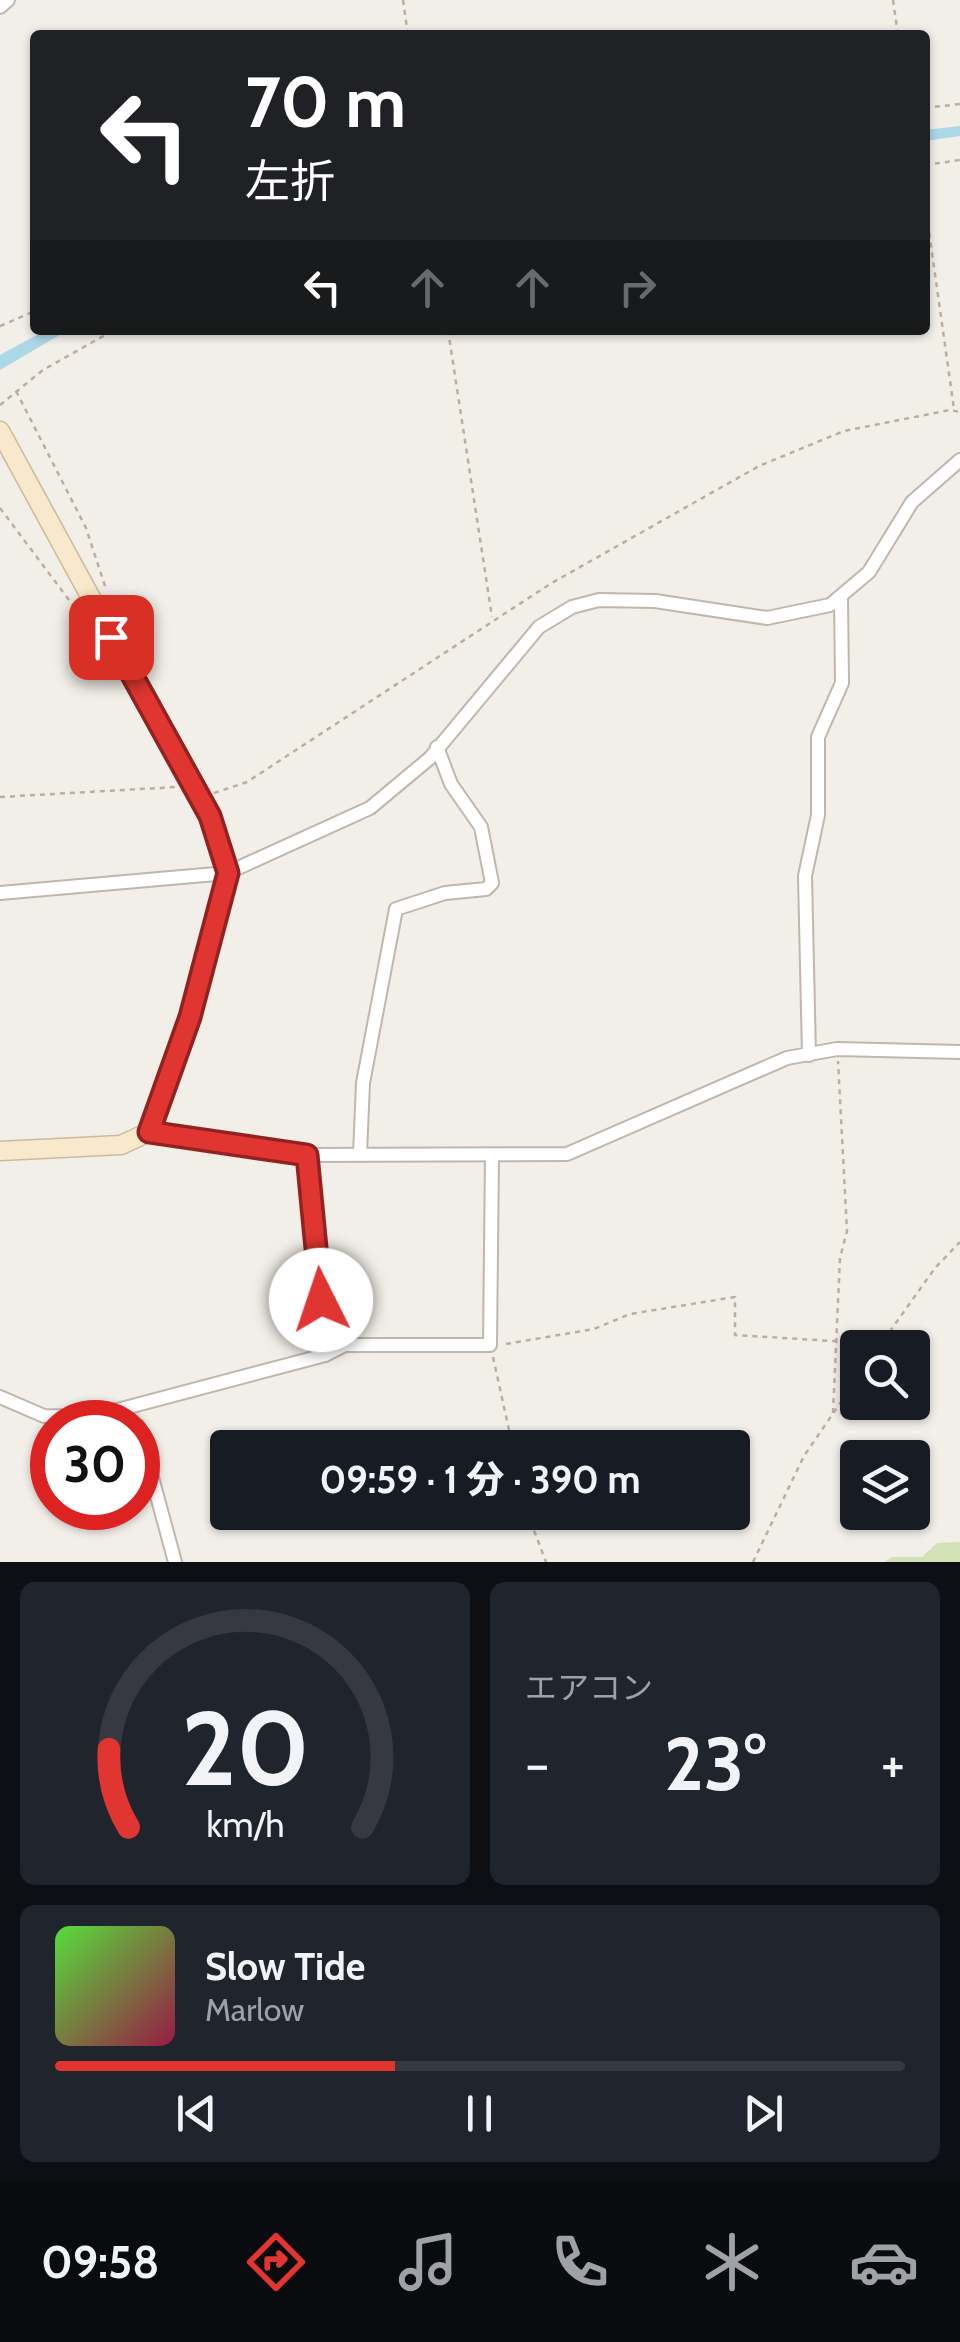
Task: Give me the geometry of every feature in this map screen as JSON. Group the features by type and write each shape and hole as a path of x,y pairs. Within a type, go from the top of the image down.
{"main road":[{"path":"0,431 218,834 228,873 190,1017 149,1132 121,1145 0,1151"}],"street":[{"path":"0,7 8,0"},
{"path":"0,893 228,873 370,808 413,775 539,627 572,608 599,600 655,601 766,618 814,612 840,598 870,572 889,547 912,502 960,460"},
{"path":"808,1054 805,876 818,814 818,737 842,684 840,598"},
{"path":"360,1154 364,1083 396,909 445,893 486,890 492,883 481,828 451,784 436,748"},
{"path":"149,1132 307,1155 566,1154 787,1058 837,1048 960,1052"},
{"path":"307,1155 325,1355"},
{"path":"158,1400 325,1355 345,1345 490,1345 492,1155"},
{"path":"0,1397 30,1410"},
{"path":"160,1508 175,1562"}],"path":[{"path":"404,0 407,30"},
{"path":"893,0 897,30"},
{"path":"930,107 960,104"},
{"path":"930,164 960,160"},
{"path":"0,797 195,790 219,793 247,782 550,584 759,466 844,430 957,411 930,236"},
{"path":"0,326 30,313"},
{"path":"0,405 106,335"},
{"path":"449,335 492,617"},
{"path":"16,391 86,528 111,599"},
{"path":"0,508 86,623"},
{"path":"833,1414 840,1258 847,1232 837,1048"},
{"path":"890,1330 935,1268 960,1242"},
{"path":"509,1430 490,1345 594,1329 630,1314 735,1296 735,1335 840,1342"},
{"path":"754,1562 797,1470 840,1404"},
{"path":"534,1530 546,1562"}],"green space":[{"path":"960,1542 960,1562 885,1562 892,1557 922,1557 937,1543"}],"water":[{"path":"960,126 960,136 930,140 930,129"},
{"path":"37,335 60,335 0,370 0,355"}],"route":[{"path":"111,637 210,816 228,873 190,1017 149,1132 307,1155 321,1300"}]}
